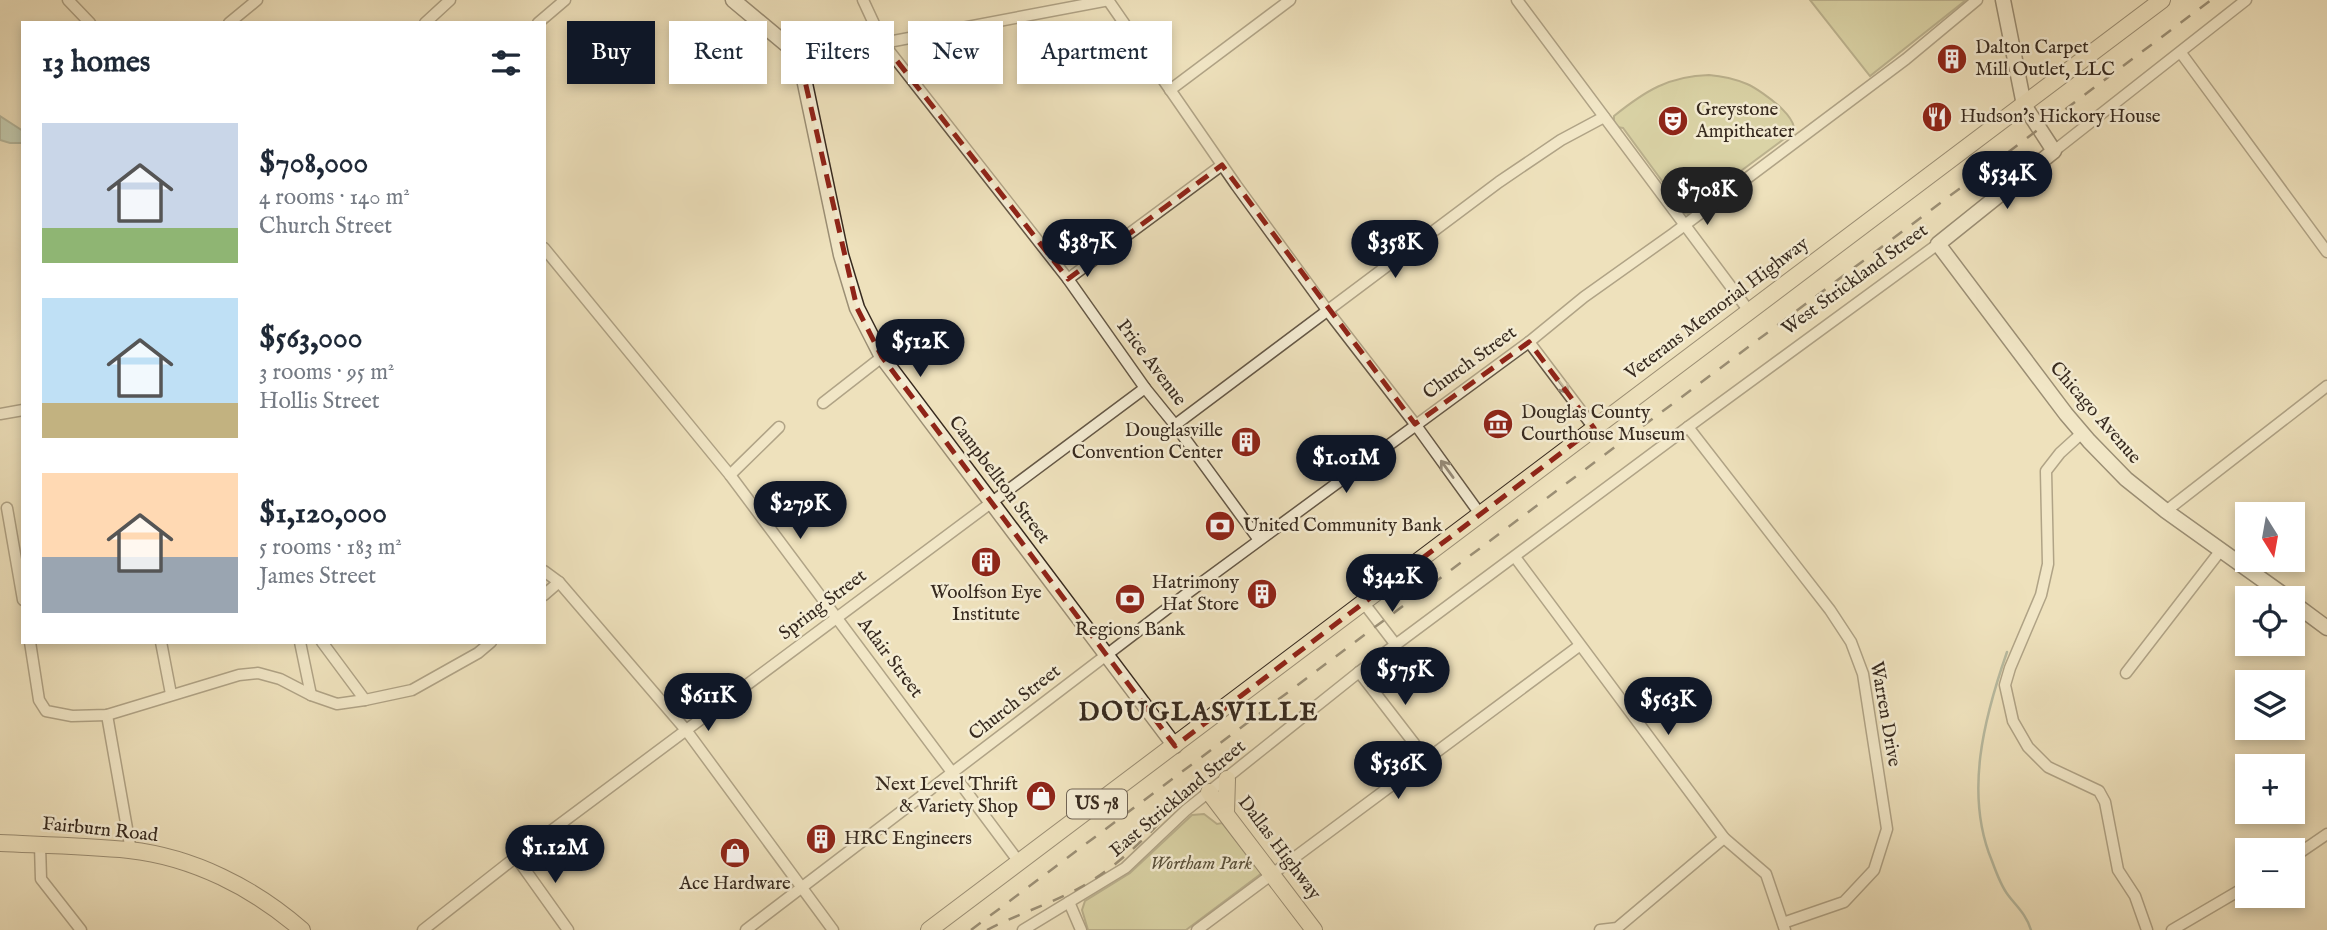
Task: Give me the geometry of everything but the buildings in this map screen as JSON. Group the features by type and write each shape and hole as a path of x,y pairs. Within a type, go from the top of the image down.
{"main road":[{"path":"733,0 781,40"},
{"path":"2003,0 2024,105 2054,151"},
{"name":"Veterans Memorial Highway","path":"929,930 2162,0"},
{"name":"Campbellton Street","path":"805,84 841,255 857,308 882,357 1175,746"},
{"name":"West Strickland Street","path":"1938,244 2054,151"},
{"name":"Chicago Avenue","path":"1938,244 2082,433 2126,479 2271,586"},
{"path":"2305,612 2327,628"},
{"path":"1226,813 1227,779"},
{"name":"Dallas Highway","path":"1209,792 1314,930"},
{"name":"Fairburn Road","path":"0,843 131,850 171,859 238,885 264,900 302,930"}],"street":[{"path":"68,0 88,21"},
{"path":"231,21 257,0"},
{"path":"427,21 450,0"},
{"path":"540,21 565,0"},
{"name":"Price Avenue","path":"863,0 873,21"},
{"path":"894,41 1109,0 1222,165 1480,514"},
{"path":"1170,90 1290,0"},
{"path":"1517,0 1749,311"},
{"name":"Church Street","path":"746,930 1106,654 1906,59 1977,0"},
{"name":"West Strickland Street","path":"2054,151 2246,0"},
{"path":"2181,53 2327,252"},
{"name":"Price Avenue","path":"894,57 1068,279 1145,388 1259,540"},
{"path":"1175,425 1499,182 1561,140 1604,117"},
{"path":"1068,279 1222,165"},
{"name":"West Strickland Street","path":"1515,557 1938,244"},
{"name":"Adair Street","path":"546,250 730,475 1019,862"},
{"path":"1529,342 1594,428"},
{"path":"823,403 882,357"},
{"path":"2166,511 2327,386"},
{"name":"Spring Street","path":"423,930 837,616 1145,388"},
{"path":"0,414 21,410"},
{"path":"730,475 779,427"},
{"name":"Warren Drive","path":"1688,427 1830,610 1851,642 1863,674 1886,829 1874,870 1844,902 1784,926"},
{"path":"2082,433 2046,471 2048,564 2041,595 2005,685 2020,735 2037,758 2048,767 2099,791 2105,802 2118,870 2135,896 2147,930"},
{"path":"8,508 21,588"},
{"path":"2126,673 2221,550"},
{"path":"1515,557 1724,838 1766,874 1784,926"},
{"name":"East Strickland Street","path":"1023,930 1125,868 1185,811 1359,673 1515,557"},
{"path":"546,572 559,582 686,730 834,930"},
{"path":"546,593 559,582"},
{"path":"1363,602 1396,645"},
{"path":"30,644 39,700 46,711 72,716 107,715 246,673 280,678 311,695 337,704 365,700 412,690 478,653 489,644"},
{"path":"161,644 171,694"},
{"path":"300,644 311,695"},
{"path":"323,644 365,700"},
{"path":"1197,930 1579,646"},
{"path":"1359,673 1427,760"},
{"path":"107,715 131,850"},
{"path":"2305,849 2327,834"},
{"path":"1600,930 1617,929 1724,838"},
{"path":"40,845 41,878 81,930"},
{"path":"516,857 568,930"},
{"path":"2172,930 2235,893"},
{"path":"1069,902 1081,930"}],"highlighted area":[{"path":"883,43 1068,279 1222,165 1415,424 1529,342 1594,428 1175,746 882,357 857,308 799,55"}],"green space":[{"path":"1810,0 1966,0 1870,76"},
{"path":"1709,75 1733,79 1754,88 1783,110 1794,127 1792,134 1703,199 1702,203 1688,214 1676,205 1676,200 1623,128 1617,127 1614,116 1658,86 1682,78"},
{"name":"Wortham Park","path":"1204,814 1217,824 1222,823 1262,873 1186,930 1088,930 1082,910 1085,901 1130,873 1192,815"}],"water":[{"path":"0,116 21,130 21,143 0,140"}],"waterway":[{"path":"2007,652 1991,703 1980,756 1979,809 1984,835 1999,879 2031,930"}],"railway":[{"path":"971,930 2211,0"},
{"path":"987,930 1058,899 1094,879 1131,851 1175,806"}],"place":[{"name":"Dalton Carpet Mill Outlet, LLC","path":"1952,59"},
{"name":"Hudson's Hickory House","path":"1937,117"},
{"name":"Greystone Ampitheater","path":"1673,121"},
{"name":"Douglas County Courthouse Museum","path":"1498,424"},
{"name":"Douglasville Convention Center","path":"1246,442"},
{"name":"United Community Bank","path":"1220,526"},
{"name":"Woolfson Eye Institute","path":"986,562"},
{"name":"Hatrimony Hat Store","path":"1262,594"},
{"name":"Regions Bank","path":"1130,599"},
{"name":"Next Level Thrift & Variety Shop","path":"1041,796"},
{"name":"HRC Engineers","path":"821,839"},
{"name":"Ace Hardware","path":"735,853"}],"district":[{"name":"DOUGLASVILLE","path":"1199,712"}]}
